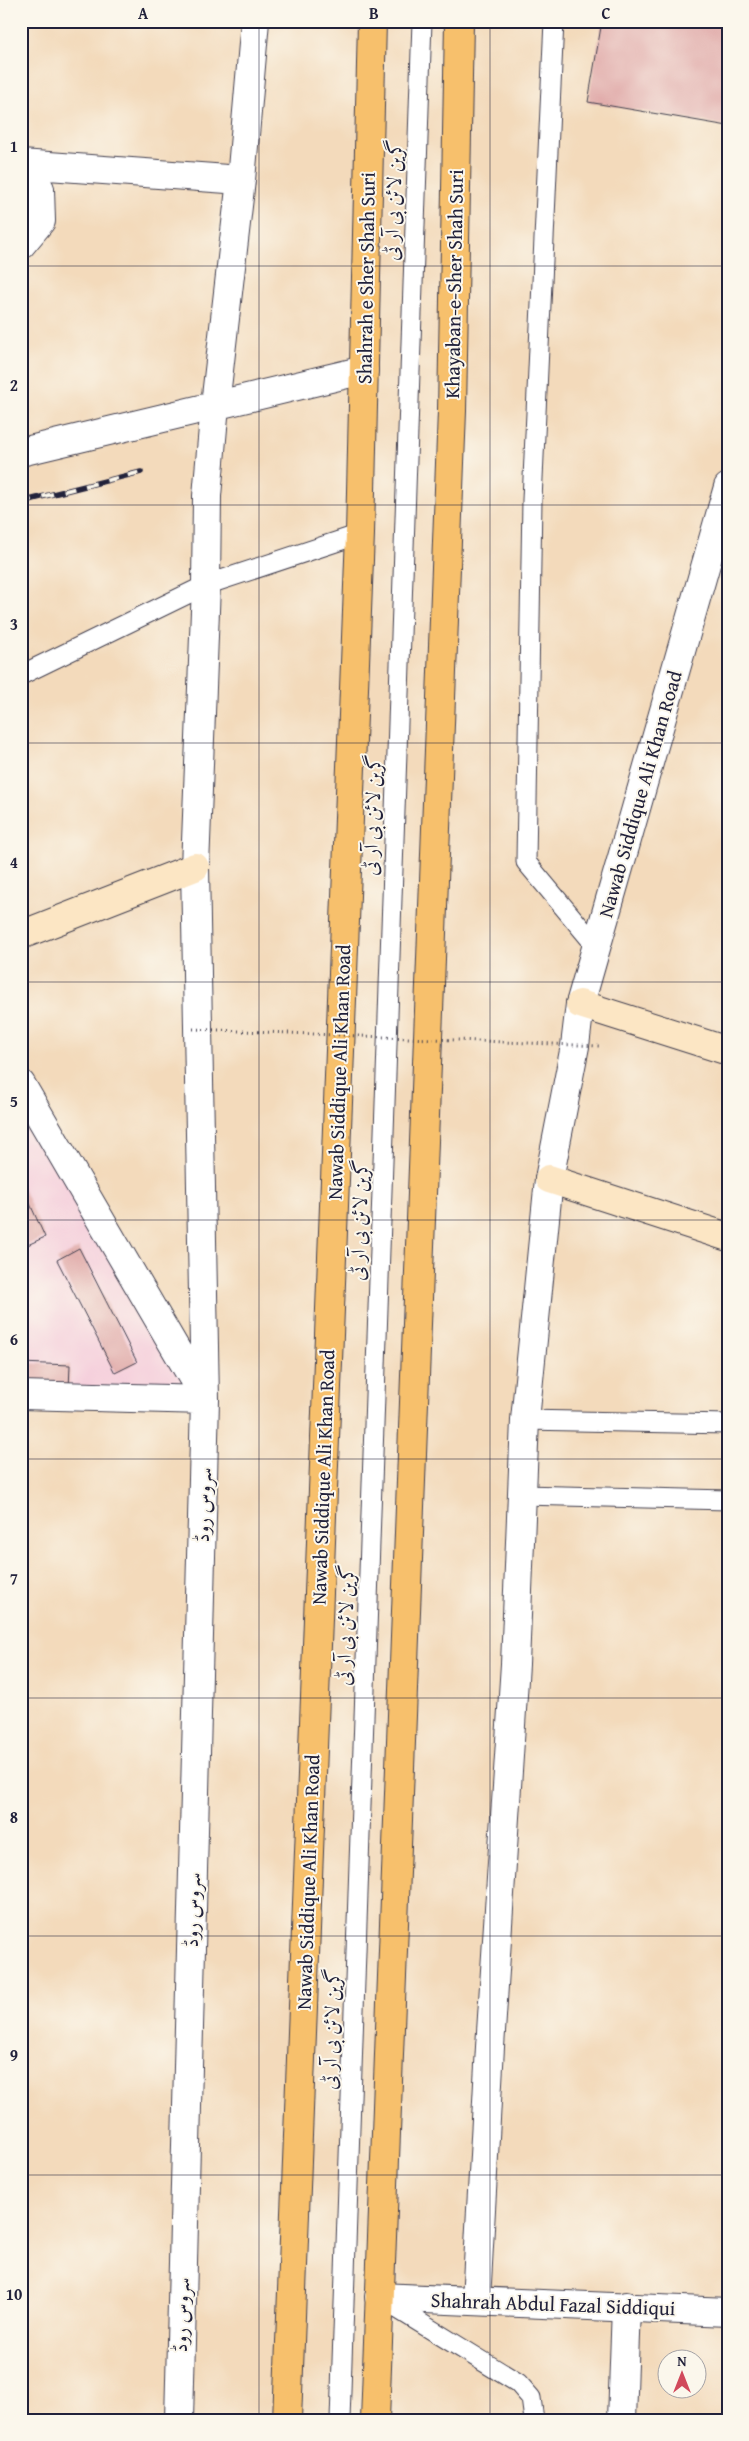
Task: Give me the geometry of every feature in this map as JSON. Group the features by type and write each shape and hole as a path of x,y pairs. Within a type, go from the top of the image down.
{"main road":[{"name":"Shahrah e Sher Shah Suri","path":"360,534 372,21"},
{"name":"Khayaban-e-Sher Shah Suri","path":"379,2298 452,411 459,21"},
{"name":"Nawab Siddique Ali Khan Road","path":"287,2420 360,534"},
{"path":"375,2420 379,2298"}],"street":[{"name":"سروس روڈ","path":"178,2420 205,1400 195,866 208,496 215,405 241,180 255,21"},
{"path":"21,164 241,180"},
{"path":"21,170 40,190 41,221 21,246"},
{"path":"21,452 364,370"},
{"name":"Nawab Siddique Ali Khan Road","path":"476,2300 490,2047 515,1664 525,1420 549,1179 575,1046 580,1004 728,487"},
{"path":"21,935 195,866"},
{"path":"580,1004 728,1051"},
{"path":"21,1084 205,1400"},
{"path":"549,1179 728,1237"},
{"path":"21,1394 205,1400"},
{"name":"Shahrah Abdul Fazal Siddiqui","path":"379,2298 626,2306 728,2312"},
{"path":"622,2420 626,2306"}],"lane":[{"name":"گرین لائن بی آر ٹی","path":"340,2420 422,21"},
{"path":"554,21 532,500 526,862 596,946"},
{"path":"21,675 206,585 360,534"},
{"path":"525,1420 728,1424"},
{"path":"522,1495 728,1500"},
{"path":"379,2298 518,2384 531,2398 534,2420"}],"path":[{"path":"193,1029 600,1046"}],"shaded area":[{"path":"21,1084 205,1400 21,1395"}],"building":[{"path":"602,21 728,21 728,126 588,102"},
{"path":"21,1184 45,1237 21,1248"},
{"path":"79,1248 137,1362 115,1373 57,1260"},
{"path":"21,1363 70,1365 69,1389 21,1386"}],"railway":[{"path":"21,502 141,472"}]}
